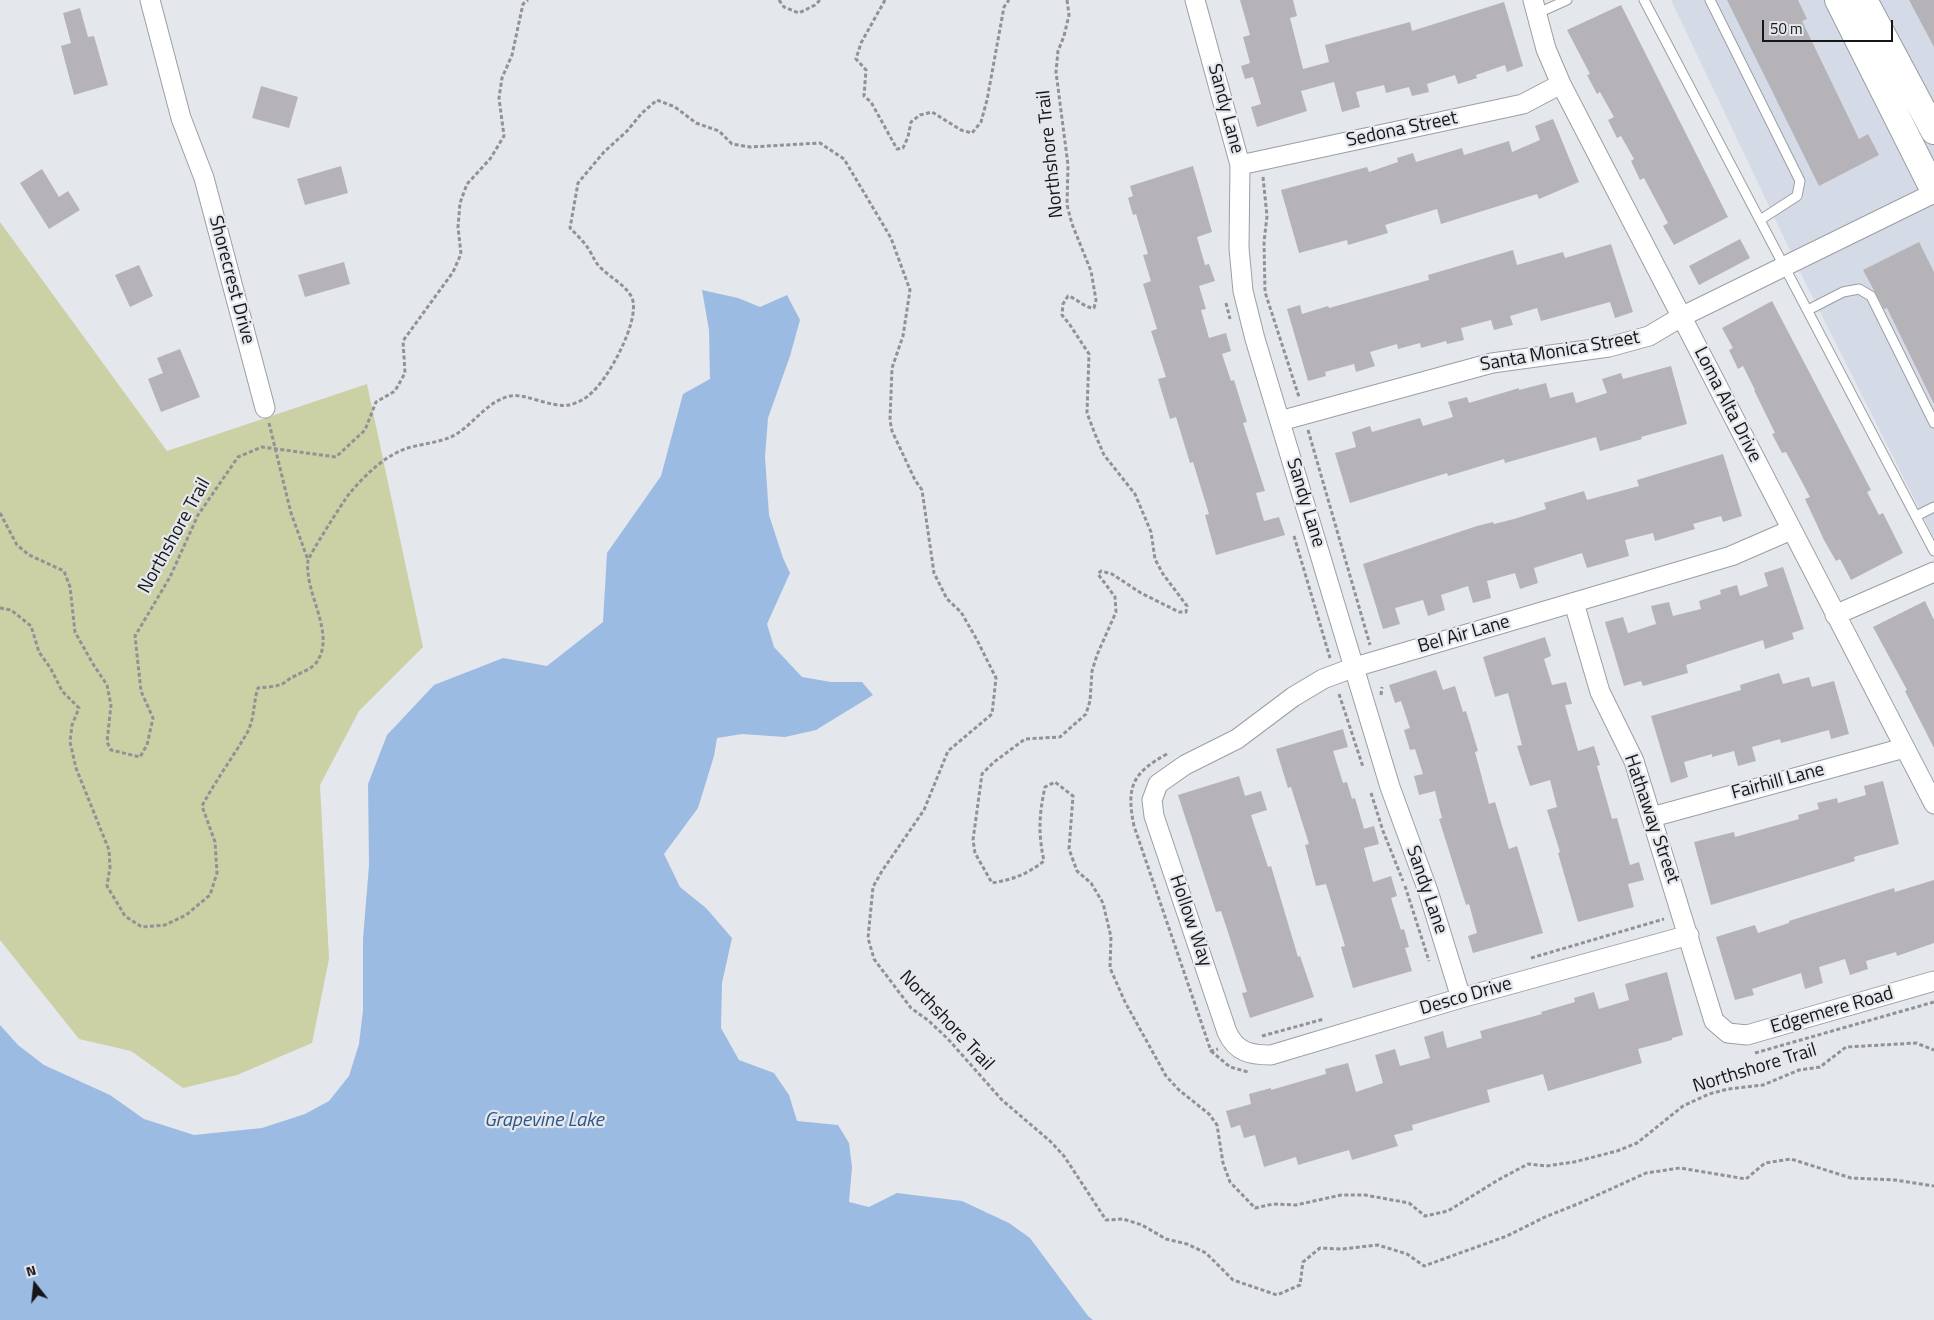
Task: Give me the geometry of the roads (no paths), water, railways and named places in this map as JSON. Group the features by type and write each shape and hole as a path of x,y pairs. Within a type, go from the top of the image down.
{"street":[{"name":"Shorecrest Drive","path":"150,0 182,118 204,178 265,408"},
{"name":"Sandy Lane","path":"1195,0 1240,165 1239,248 1243,291 1255,339 1390,787 1428,890 1461,998"},
{"path":"1838,0 1934,192"},
{"path":"1864,0 1934,131"},
{"name":"Loma Alta Drive","path":"1534,7 1546,49 1561,84 1934,804"},
{"name":"Sedona Street","path":"1240,165 1523,104 1561,84"},
{"name":"Santa Monica Street","path":"1280,421 1492,363 1609,347 1648,336 1681,317 1934,192"},
{"name":"Bel Air Lane","path":"1158,784 1185,765 1237,739 1322,678 1731,556 1791,530"},
{"path":"1835,615 1934,572"},
{"name":"Hathaway Street","path":"1574,603 1600,692 1634,761 1689,934 1714,1021 1728,1033"},
{"name":"Fairhill Lane","path":"1652,817 1904,748"},
{"name":"Hollow Way","path":"1158,784 1152,800 1154,816 1227,1032 1232,1043 1243,1050"},
{"name":"Desco Drive","path":"1243,1050 1256,1055 1271,1055 1461,998 1689,934"},
{"name":"Edgemere Road","path":"1728,1033 1747,1035 1934,981"}],"lane":[{"path":"1534,7 1567,0"},
{"path":"1644,0 1934,551"},
{"path":"1710,0 1800,181 1797,196 1760,220"},
{"path":"1808,310 1843,292 1859,288 1871,296 1934,423"},
{"path":"1916,516 1934,507"}],"water":[{"name":"Grapevine Lake","path":"702,290 738,298 760,307 787,295 800,320 790,356 768,418 765,457 769,515 790,573 767,624 774,647 802,677 831,682 862,682 873,695 816,730 785,737 742,734 717,738 714,756 698,808 664,854 680,887 706,908 732,938 722,983 721,1028 739,1060 774,1073 789,1095 797,1121 838,1125 849,1143 852,1167 849,1202 869,1207 897,1193 962,1201 1009,1223 1030,1238 1088,1316 1093,1320 0,1320 0,1025 18,1045 44,1065 110,1095 144,1119 194,1135 262,1128 305,1114 329,1101 349,1076 359,1044 363,1010 363,939 369,865 368,784 387,735 434,685 503,658 547,666 603,622 607,553 661,476 683,394 710,379 709,330"}]}
